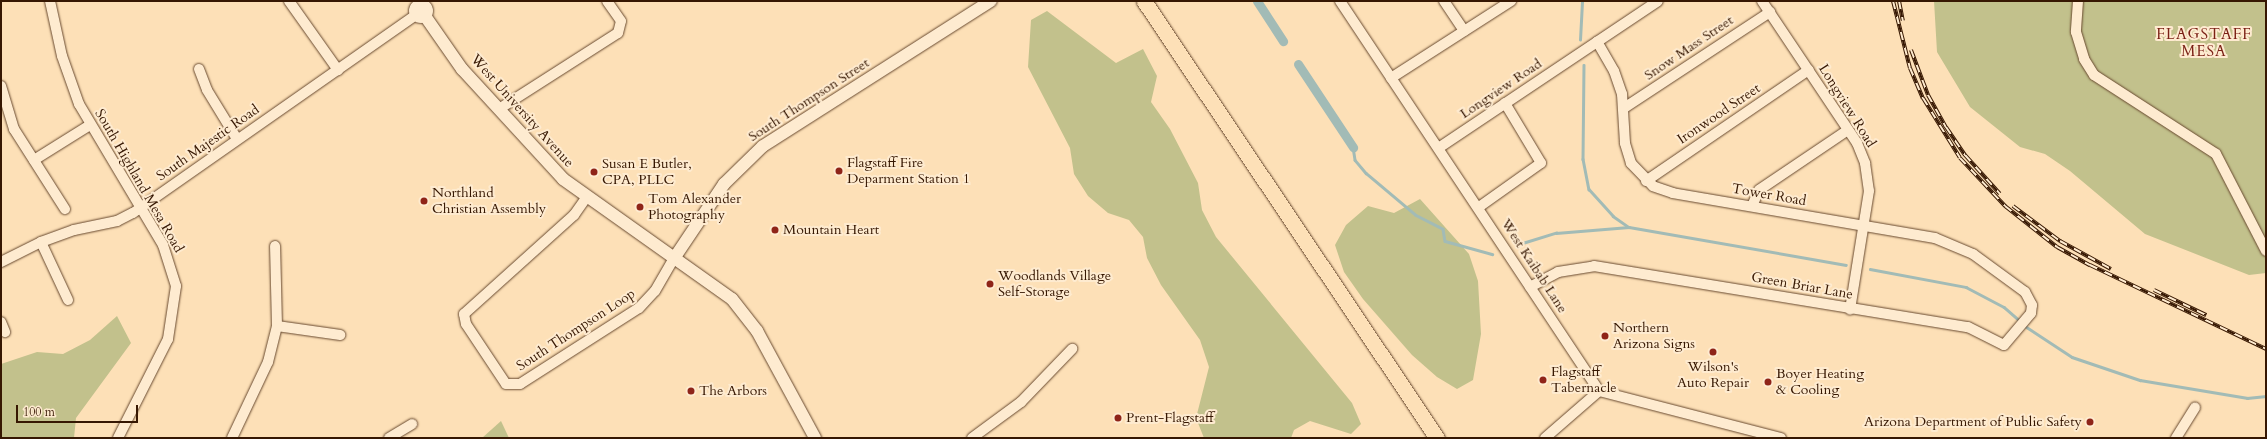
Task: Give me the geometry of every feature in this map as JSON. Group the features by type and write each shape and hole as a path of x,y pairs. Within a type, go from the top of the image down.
{"main road":[{"path":"1144,1 1437,438"}],"street":[{"name":"South Highland Mesa Road","path":"50,1 69,81 90,125 171,262 176,303 168,339 118,438"},
{"path":"290,1 338,70"},
{"path":"499,109 618,33 621,21 607,1"},
{"name":"South Thompson Street","path":"675,258 724,184 763,146 991,1"},
{"name":"West Kaibab Lane","path":"1340,1 1391,78 1440,147 1599,391"},
{"path":"1444,1 1464,31"},
{"path":"1391,78 1511,1"},
{"name":"Longview Road","path":"1440,147 1658,1"},
{"name":"Longview Road","path":"1762,1 1809,70 1861,152 1868,177 1865,224 1850,309"},
{"path":"2078,1 2076,32 2084,59 2094,75 2216,154 2266,251"},
{"name":"South Majestic Road","path":"1,262 41,242 74,230 117,221 140,208 338,70 418,9"},
{"name":"West University Avenue","path":"418,9 462,69 555,171 586,198 723,290 742,310 815,438"},
{"name":"Snow Mass Street","path":"1624,108 1770,12"},
{"path":"1597,42 1617,79 1624,108 1627,152 1646,181"},
{"path":"199,68 207,90 237,139"},
{"name":"Ironwood Street","path":"1646,181 1809,70"},
{"path":"1,86 14,129 65,209"},
{"path":"1479,207 1541,163 1505,103"},
{"path":"34,160 90,125"},
{"path":"1752,206 1759,190 1848,130"},
{"name":"Tower Road","path":"1646,181 1673,193 1865,224 1950,242 1973,254 2025,292"},
{"name":"South Thompson Loop","path":"586,198 574,215 464,314 466,324 506,384 520,384 639,308 655,291 675,258"},
{"path":"41,242 68,300"},
{"path":"232,438 268,362 277,326 275,246"},
{"name":"Green Briar Lane","path":"1530,287 1558,272 1594,266 1850,309 1968,327 2004,345 2031,313 2032,305 2025,292"},
{"path":"1,322 6,332"},
{"path":"277,326 340,335"},
{"path":"972,438 1021,402 1072,348"},
{"path":"1545,438 1599,391 1781,438"},
{"path":"2176,438 2195,407"},
{"path":"389,438 412,424"}],"shaded area":[{"path":"1934,1 2266,1 2266,273 2249,275 2145,234 2070,171 2045,154 2020,147 1970,107 1937,52"},
{"path":"1047,11 1116,63 1143,49 1157,76 1151,102 1170,129 1198,183 1202,210 1216,237 1352,403 1361,424 1351,434 1310,421 1294,430 1291,438 1204,438 1196,418 1209,367 1200,340 1161,285 1147,258 1143,237 1129,220 1108,213 1088,196 1074,174 1070,148 1028,67 1031,20"},
{"path":"1420,199 1469,254 1478,281 1481,334 1473,380 1457,389 1437,377 1412,355 1363,299 1344,272 1335,245 1346,225 1368,206 1394,213"},
{"path":"117,316 131,343 76,418 74,438 1,438 1,364 37,352 63,354 90,340"},
{"path":"501,421 509,438 482,438"}],"waterway":[{"path":"1257,1 1283,41"},
{"path":"1580,40 1582,1"},
{"path":"1298,64 1353,147"},
{"path":"1584,65 1583,159 1589,189 1613,216 1629,227 1846,265"},
{"path":"1353,147 1355,160 1366,173 1416,215 1443,229 1445,241 1492,254"},
{"path":"1519,244 1556,233 1629,227"},
{"path":"1870,269 1966,287 2004,307 2021,322"},
{"path":"2025,326 2072,357 2140,380 2247,398 2266,396"}],"railway":[{"path":"1893,1 1910,68 1923,98 1960,158 2005,206 2057,247 2090,265 2266,349"},
{"path":"1899,1 1903,21"},
{"path":"1911,50 1928,95 1946,127 1965,155 2000,194"},
{"path":"2013,206 2060,241 2111,269"},
{"path":"2154,290 2206,315"}],"place":[{"name":"Flagstaff Fire Deparment Station 1","path":"839,171"},
{"name":"Susan E Butler, CPA, PLLC","path":"594,172"},
{"name":"Northland Christian Assembly","path":"424,201"},
{"name":"Tom Alexander Photography","path":"640,207"},
{"name":"Mountain Heart","path":"775,230"},
{"name":"Woodlands Village Self-Storage","path":"990,284"},
{"name":"Northern Arizona Signs","path":"1605,336"},
{"name":"Wilson's Auto Repair","path":"1713,352"},
{"name":"Flagstaff Tabernacle","path":"1543,380"},
{"name":"Boyer Heating & Cooling","path":"1768,382"},
{"name":"The Arbors","path":"691,391"},
{"name":"Prent-Flagstaff","path":"1118,418"},
{"name":"Arizona Department of Public Safety","path":"2090,422"}],"district":[{"name":"FLAGSTAFF MESA","path":"2204,42"}]}
